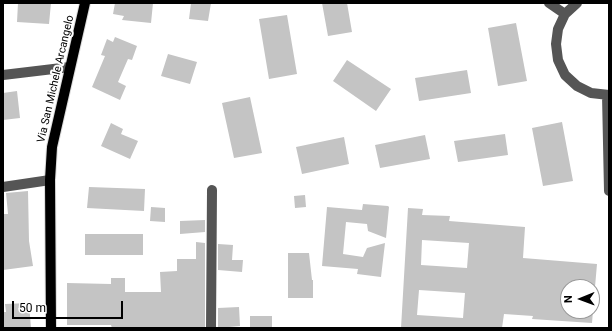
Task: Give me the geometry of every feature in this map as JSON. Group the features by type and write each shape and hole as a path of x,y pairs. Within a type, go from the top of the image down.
{"main road":[{"name":"Via San Michele Arcangelo","path":"51,328 50,180 53,141 85,3"}],"street":[{"path":"548,3 565,14"},
{"path":"576,3 565,14 558,29 556,44 560,65 566,75 577,86 591,93 608,95 609,191"},
{"path":"3,75 70,67"},
{"path":"3,187 50,180"},
{"path":"212,190 212,328"}],"building":[{"path":"18,3 51,3 49,24 17,22"},
{"path":"115,3 153,3 151,23 122,20 124,16 113,14"},
{"path":"191,3 211,3 208,21 189,19"},
{"path":"322,3 347,3 352,32 328,36"},
{"path":"287,15 297,74 269,79 259,19"},
{"path":"516,23 527,81 498,86 488,28"},
{"path":"115,37 137,46 132,60 128,59 118,82 126,86 120,100 92,87 105,56 101,55 107,39 113,42"},
{"path":"168,54 197,62 190,84 161,76"},
{"path":"347,60 391,89 376,111 333,81"},
{"path":"467,70 471,93 419,101 415,78"},
{"path":"17,91 20,118 3,120 3,93"},
{"path":"250,97 262,153 234,158 222,103"},
{"path":"562,122 573,181 543,186 532,128"},
{"path":"111,123 123,129 121,134 138,141 130,159 101,146"},
{"path":"505,134 508,155 458,162 454,141"},
{"path":"425,135 430,159 380,168 375,145"},
{"path":"344,137 349,164 302,174 296,147"},
{"path":"89,187 145,189 144,211 87,208"},
{"path":"28,191 29,241 33,266 3,270 3,214 8,214 6,193"},
{"path":"305,195 306,207 295,208 294,196"},
{"path":"363,204 389,207 386,238 368,231 367,224 346,222 343,254 363,257 367,248 385,243 381,277 357,274 358,269 322,266 327,207 362,210"},
{"path":"151,207 165,208 165,222 150,221"},
{"path":"408,208 423,209 422,215 450,216 449,221 525,227 523,258 597,264 596,279 560,279 560,319 592,319 592,323 532,319 533,316 504,314 502,328 401,328","holes":["422,240 469,243 467,268 421,265","419,290 465,293 463,318 417,315"]},
{"path":"205,220 205,232 180,234 180,221"},
{"path":"85,234 143,234 143,255 85,255"},
{"path":"196,242 205,243 205,328 112,328 111,325 67,325 67,283 111,284 111,278 125,278 125,292 161,292 160,272 177,271 177,259 196,259"},
{"path":"218,244 233,245 232,260 243,260 242,272 218,270"},
{"path":"288,253 309,253 313,280 313,298 288,298"},
{"path":"29,303 31,328 3,328 3,312 6,312 5,304"},
{"path":"239,307 240,326 218,328 218,308"},
{"path":"250,316 272,316 272,328 250,328"}]}
